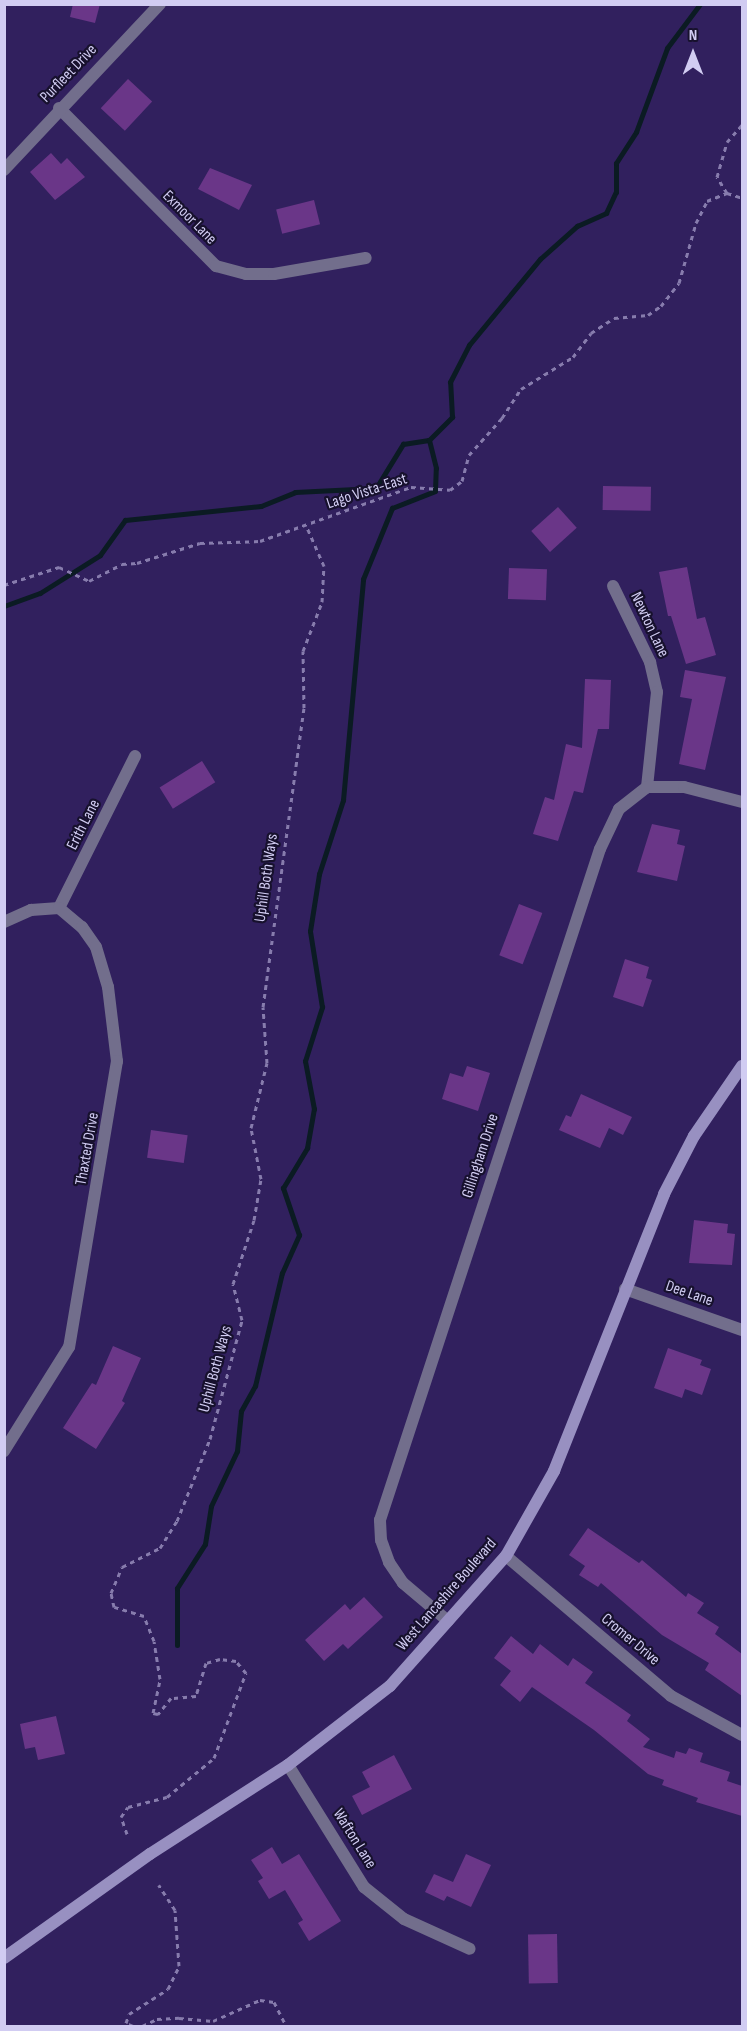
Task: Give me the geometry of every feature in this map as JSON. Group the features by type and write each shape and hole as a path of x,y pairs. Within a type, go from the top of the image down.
{"main road":[{"name":"West Lancashire Boulevard","path":"4,1958 150,1854 288,1765 390,1686 506,1556 554,1471 664,1194 694,1136 742,1065"}],"street":[{"name":"Purfleet Drive","path":"4,170 59,108 160,4"},
{"name":"Exmoor Lane","path":"59,108 216,266 246,274 274,274 366,258"},
{"name":"Newton Lane","path":"613,586 650,662 657,692 648,787"},
{"name":"Erith Lane","path":"59,908 135,756"},
{"path":"648,787 684,787 742,802"},
{"name":"Gillingham Drive","path":"448,1621 403,1583 381,1540 380,1520 600,849 620,809 648,787"},
{"path":"4,922 31,910 59,908"},
{"name":"Thaxted Drive","path":"4,1451 69,1347 114,1095 115,1026 108,987 96,947 82,927 59,908"},
{"name":"Dee Lane","path":"625,1289 742,1330"},
{"name":"Cromer Drive","path":"506,1556 671,1696 742,1735"},
{"name":"Wafton Lane","path":"288,1765 364,1887 404,1919 470,1949"}],"path":[{"path":"742,125 727,142 717,177 727,194 742,198"},
{"name":"Lago Vista-East","path":"4,585 59,567 89,581 122,564 137,563 200,543 260,541 411,487 435,491 450,490 462,481 469,455 502,418 521,389 573,357 591,333 614,318 648,315 661,306 679,282 701,210 707,201 727,194"},
{"name":"Uphill Both Ways","path":"127,1834 121,1817 128,1806 167,1797 214,1758 246,1673 236,1661 219,1659 206,1663 196,1696 171,1698 158,1714 153,1713 160,1679 154,1641 144,1616 114,1606 111,1593 122,1568 160,1548 177,1521 210,1439 242,1320 233,1284 254,1220 261,1179 251,1128 267,1064 263,1007 304,708 303,651 322,602 324,566 306,525"},
{"path":"133,2026 126,2023 129,2014 168,1989 179,1966 175,1910 159,1885"},
{"path":"142,2026 157,2019 213,2021 260,2000 274,2002 285,2026"}],"building":[{"path":"73,4 100,4 95,23 70,17"},
{"path":"128,79 152,102 125,131 101,108"},
{"path":"51,153 61,164 67,158 85,177 55,200 30,172"},
{"path":"210,168 252,185 239,210 198,189"},
{"path":"314,200 320,224 282,234 276,209"},
{"path":"603,486 651,487 651,511 603,510"},
{"path":"558,507 577,528 550,552 531,531"},
{"path":"687,567 697,619 705,617 716,655 686,664 671,616 668,616 659,572"},
{"path":"509,568 547,569 546,600 508,599"},
{"path":"685,670 726,677 705,770 679,764 692,699 680,697"},
{"path":"585,679 611,680 609,729 598,729 583,793 574,791 558,841 533,834 545,797 554,800 566,744 582,748"},
{"path":"202,761 215,782 173,809 160,787"},
{"path":"652,824 680,830 677,844 685,846 677,881 637,872"},
{"path":"519,904 542,913 523,964 499,955"},
{"path":"625,959 649,967 646,978 652,980 643,1007 613,997"},
{"path":"467,1066 490,1073 478,1111 442,1099 450,1073 463,1077"},
{"path":"581,1094 632,1117 623,1135 609,1128 600,1148 559,1130 566,1115 571,1117"},
{"path":"151,1130 188,1135 184,1163 147,1158"},
{"path":"694,1220 728,1224 727,1233 735,1234 732,1265 689,1263"},
{"path":"113,1346 141,1358 122,1401 125,1403 96,1449 63,1428 92,1383 96,1385"},
{"path":"668,1348 702,1360 700,1365 711,1369 702,1395 685,1389 682,1398 654,1388"},
{"path":"588,1528 639,1563 642,1560 686,1597 688,1593 704,1603 697,1613 719,1627 715,1634 742,1654 742,1696 705,1670 709,1663 662,1635 601,1583 598,1587 579,1575 585,1566 569,1555"},
{"path":"364,1597 383,1617 348,1649 343,1644 324,1661 305,1640 345,1604 350,1610"},
{"path":"511,1636 533,1654 540,1644 568,1666 573,1658 593,1672 585,1683 631,1715 627,1721 650,1739 643,1747 674,1758 676,1751 686,1754 689,1748 703,1753 700,1762 730,1772 727,1781 742,1786 742,1816 696,1802 698,1798 662,1785 664,1780 648,1774 594,1730 532,1687 520,1702 500,1685 511,1671 494,1658"},
{"path":"56,1716 65,1754 38,1760 35,1747 25,1749 20,1724"},
{"path":"394,1755 412,1789 362,1815 352,1796 370,1787 362,1772"},
{"path":"272,1847 282,1864 299,1854 341,1921 309,1941 298,1923 303,1920 285,1890 269,1899 258,1881 263,1878 251,1860"},
{"path":"466,1854 491,1865 471,1907 447,1896 444,1901 425,1892 434,1874 453,1882"},
{"path":"557,1934 558,1983 529,1983 528,1935"}],"waterway":[{"path":"177,1645 177,1588 205,1544 211,1506 237,1451 241,1411 255,1386 282,1273 299,1235 283,1188 307,1148 314,1109 305,1061 322,1007 310,931 319,874 343,800 363,579 392,508 435,491 436,468 429,440 452,417 450,382 469,345 540,259 577,226 606,213 616,192 616,163 636,132 667,48 700,4"},
{"path":"4,606 40,593 100,555 125,520 261,506 295,492 376,488 403,444 429,440"}]}
